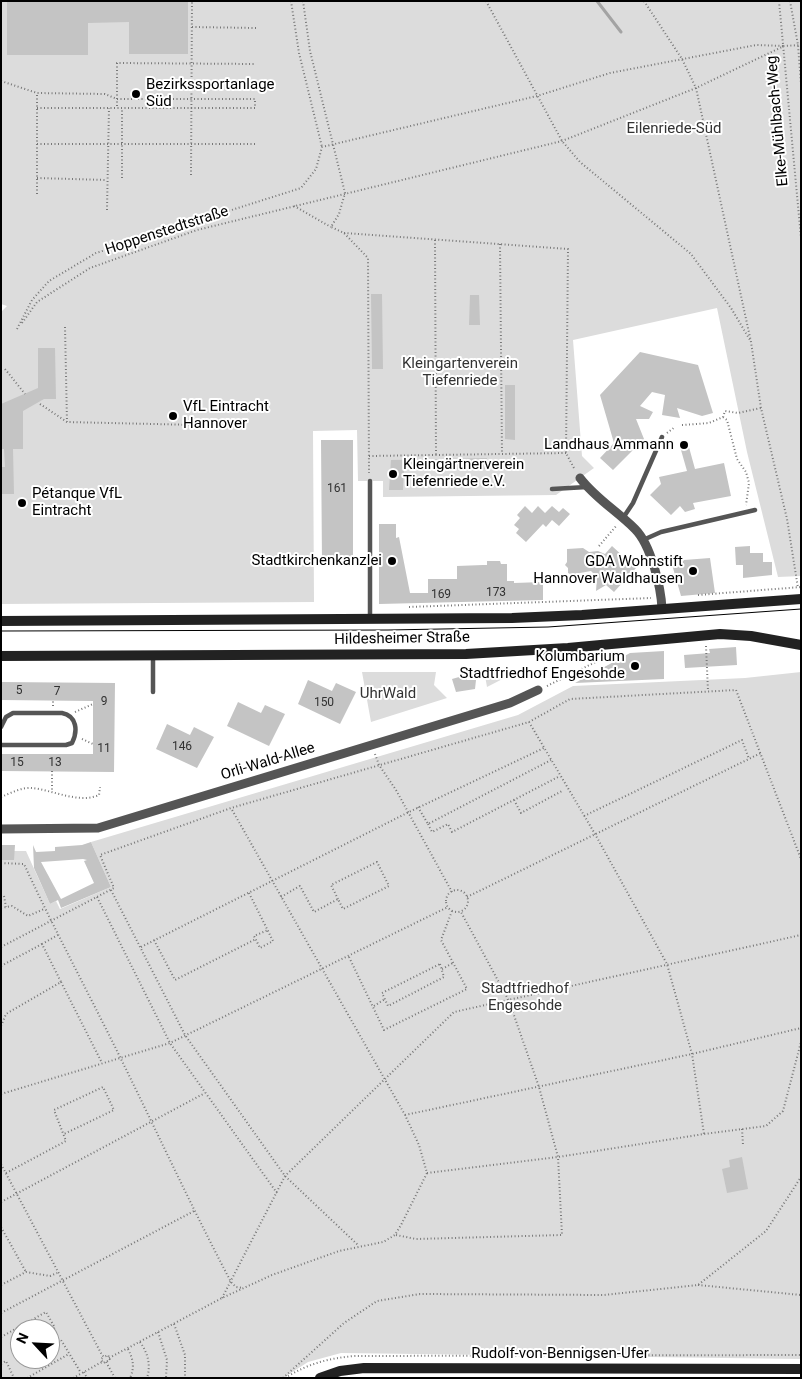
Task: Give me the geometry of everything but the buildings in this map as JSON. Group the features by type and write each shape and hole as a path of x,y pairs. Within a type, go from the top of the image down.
{"main road":[{"name":"Hildesheimer Straße","path":"1,621 520,618 801,599"},
{"name":"Hildesheimer Straße","path":"1,656 466,654 720,634 751,636 801,645"},
{"name":"Rudolf-von-Bennigsen-Ufer","path":"320,1378 340,1371 364,1368 801,1369"}],"street":[{"path":"580,478 587,487 623,518 643,540 662,598 662,609"},
{"name":"Orli-Wald-Allee","path":"1,829 98,828 510,703 538,690"}],"lane":[{"path":"623,518 633,504 662,437"},
{"path":"370,481 370,620"},
{"path":"552,489 587,487"},
{"path":"643,540 661,532 755,510"},
{"path":"153,656 153,692"},
{"path":"1,727 6,717 13,712 68,714 74,720 76,736 72,743 66,745 1,745"}],"path":[{"path":"191,175 192,1"},
{"path":"291,1 299,53 322,147 536,96 610,73 756,45 799,45"},
{"path":"303,1 310,51 345,193 339,214 331,227"},
{"path":"486,1 562,141 580,162 692,254 731,308 751,342"},
{"path":"644,1 682,59 696,88 751,342 762,408 799,587 689,596"},
{"name":"Elke-Mühlbach-Weg","path":"779,1 801,238"},
{"path":"790,1 799,45 801,84"},
{"path":"192,27 256,28"},
{"name":"Hoppenstedtstraße","path":"322,147 316,169 301,188 96,253 49,281 32,300 17,329 37,302 90,268 197,230 562,141 696,88 784,46"},
{"path":"117,108 117,63 255,64"},
{"path":"1,81 37,93 105,94 117,98 255,99 255,108 37,108"},
{"path":"36,194 37,93"},
{"path":"107,210 109,108"},
{"path":"122,108 122,178"},
{"path":"37,144 257,144"},
{"path":"37,178 108,180"},
{"path":"294,206 344,233 568,249 566,453 580,478"},
{"path":"344,233 368,258 370,481"},
{"path":"435,240 436,455"},
{"path":"500,244 502,454"},
{"path":"64,327 67,422"},
{"path":"5,369 25,394"},
{"path":"40,404 67,422 239,426"},
{"path":"682,425 709,423 723,417 725,411 738,413 762,408"},
{"path":"723,417 727,420 737,459 746,472 749,483 745,513"},
{"path":"369,456 566,453"},
{"path":"599,546 623,518"},
{"path":"409,607 662,598"},
{"path":"538,690 622,650 622,643"},
{"path":"706,644 708,691"},
{"path":"1,946 114,888 100,855 231,808 528,722 570,699 736,690 801,859"},
{"path":"68,714 93,704"},
{"path":"528,722 595,834 667,964 692,1054 704,1134"},
{"path":"76,736 93,744"},
{"path":"584,816 742,740 750,759"},
{"path":"371,745 378,765 396,790 452,892"},
{"path":"141,946 407,813 544,748"},
{"path":"467,897 761,753"},
{"path":"428,824 551,760"},
{"path":"52,772 52,793"},
{"path":"418,808 432,832 448,824 452,832 560,776"},
{"path":"1,797 31,788 52,793 92,798 99,795 100,787"},
{"path":"514,800 521,813 562,791"},
{"path":"73,1378 243,1288 305,1262 359,1246 383,1242 395,1235 427,1173 419,1145 405,1115 231,808"},
{"path":"377,862 389,886 343,909 338,899 331,885 377,862"},
{"path":"1,863 24,864 44,909 120,1058 194,1211 231,1282 236,1287 243,1288"},
{"path":"281,897 300,886 314,912 338,899"},
{"path":"111,890 185,1035 285,1176 359,1246"},
{"path":"452,912 448,907 446,898 452,892 462,892 467,897 468,904 462,912"},
{"path":"249,893 268,930 273,941 260,948 254,936 268,930"},
{"path":"4,896 6,907"},
{"path":"97,897 170,1043 277,1193"},
{"path":"1,908 12,906 28,916 44,909"},
{"path":"1,1094 170,1043 448,907"},
{"path":"452,912 462,912"},
{"path":"349,956 384,1030 467,989 441,940 452,912"},
{"path":"395,1235 416,1238 562,1235 558,1157 539,1087 509,1001 462,912"},
{"path":"1,966 58,935"},
{"path":"222,1298 285,1176 454,1012 801,935"},
{"path":"154,940 174,980 256,939"},
{"path":"42,944 102,1063"},
{"path":"442,969 453,963"},
{"path":"440,964 444,977 388,1006 385,999 382,992 440,964"},
{"path":"1,1026 6,1014 61,982"},
{"path":"373,1006 385,999"},
{"path":"405,1115 692,1054 801,1028"},
{"path":"427,1173 558,1157 766,1126 782,1111 801,1042"},
{"path":"6,1172 66,1141 54,1110 103,1087 114,1110 64,1134"},
{"path":"1,1202 205,1093"},
{"path":"742,1129 743,1145"},
{"path":"1,1164 103,1356 102,1362"},
{"path":"698,1285 766,1231 801,1177"},
{"path":"1,1313 194,1211"},
{"path":"1,1227 26,1272"},
{"path":"1,1285 26,1272 50,1276 58,1273"},
{"path":"284,1378 344,1323 377,1301 420,1294 604,1294 698,1285 801,1295"},
{"path":"1,1337 46,1312 55,1328 50,1331 58,1343 61,1340 81,1374"},
{"path":"174,1324 185,1355 185,1378"},
{"path":"158,1332 167,1360 166,1378"},
{"path":"140,1342 147,1355 149,1369 146,1378"},
{"path":"128,1349 133,1360 130,1378"},
{"path":"27,1378 69,1354"},
{"path":"103,1356 108,1355 110,1358"},
{"path":"284,1378 312,1364 331,1358 355,1356 801,1355"},
{"path":"1,1364 6,1361 14,1378"},
{"path":"106,1362 115,1378"},
{"path":"84,1372 87,1378"}],"green space":[{"path":"1,1 801,1 801,576 778,577 747,452 717,308 573,340 582,456 594,468 556,495 383,497 383,481 358,481 357,430 313,431 314,602 1,604 1,312 7,306 1,304"},
{"path":"484,670 518,671 487,687"},
{"name":"UhrWald","path":"362,672 436,672 434,685 447,698 371,722"},
{"name":"Stadtfriedhof Engesohde","path":"801,672 801,1359 341,1353 308,1362 283,1378 1,1378 1,851 26,851 50,904 56,901 60,909 111,887 91,842 518,715 573,686 745,678"}],"waterway":[{"path":"597,1 621,32"}],"tram line":[{"path":"1,631 388,630 548,627 801,609"}],"place":[{"name":"Bezirkssportanlage Süd","path":"136,94"},
{"name":"VfL Eintracht Hannover","path":"173,416"},
{"name":"Landhaus Ammann","path":"684,445"},
{"name":"Kleingärtnerverein Tiefenriede e.V.","path":"393,474"},
{"name":"Pétanque VfL Eintracht","path":"22,503"},
{"name":"Stadtkirchenkanzlei","path":"392,561"},
{"name":"GDA Wohnstift Hannover Waldhausen","path":"693,571"},
{"name":"Kolumbarium Stadtfriedhof Engesohde","path":"635,666"}],"park label":[{"name":"Eilenriede-Süd","path":"674,129"},
{"name":"Kleingartenverein Tiefenriede","path":"460,372"}]}
